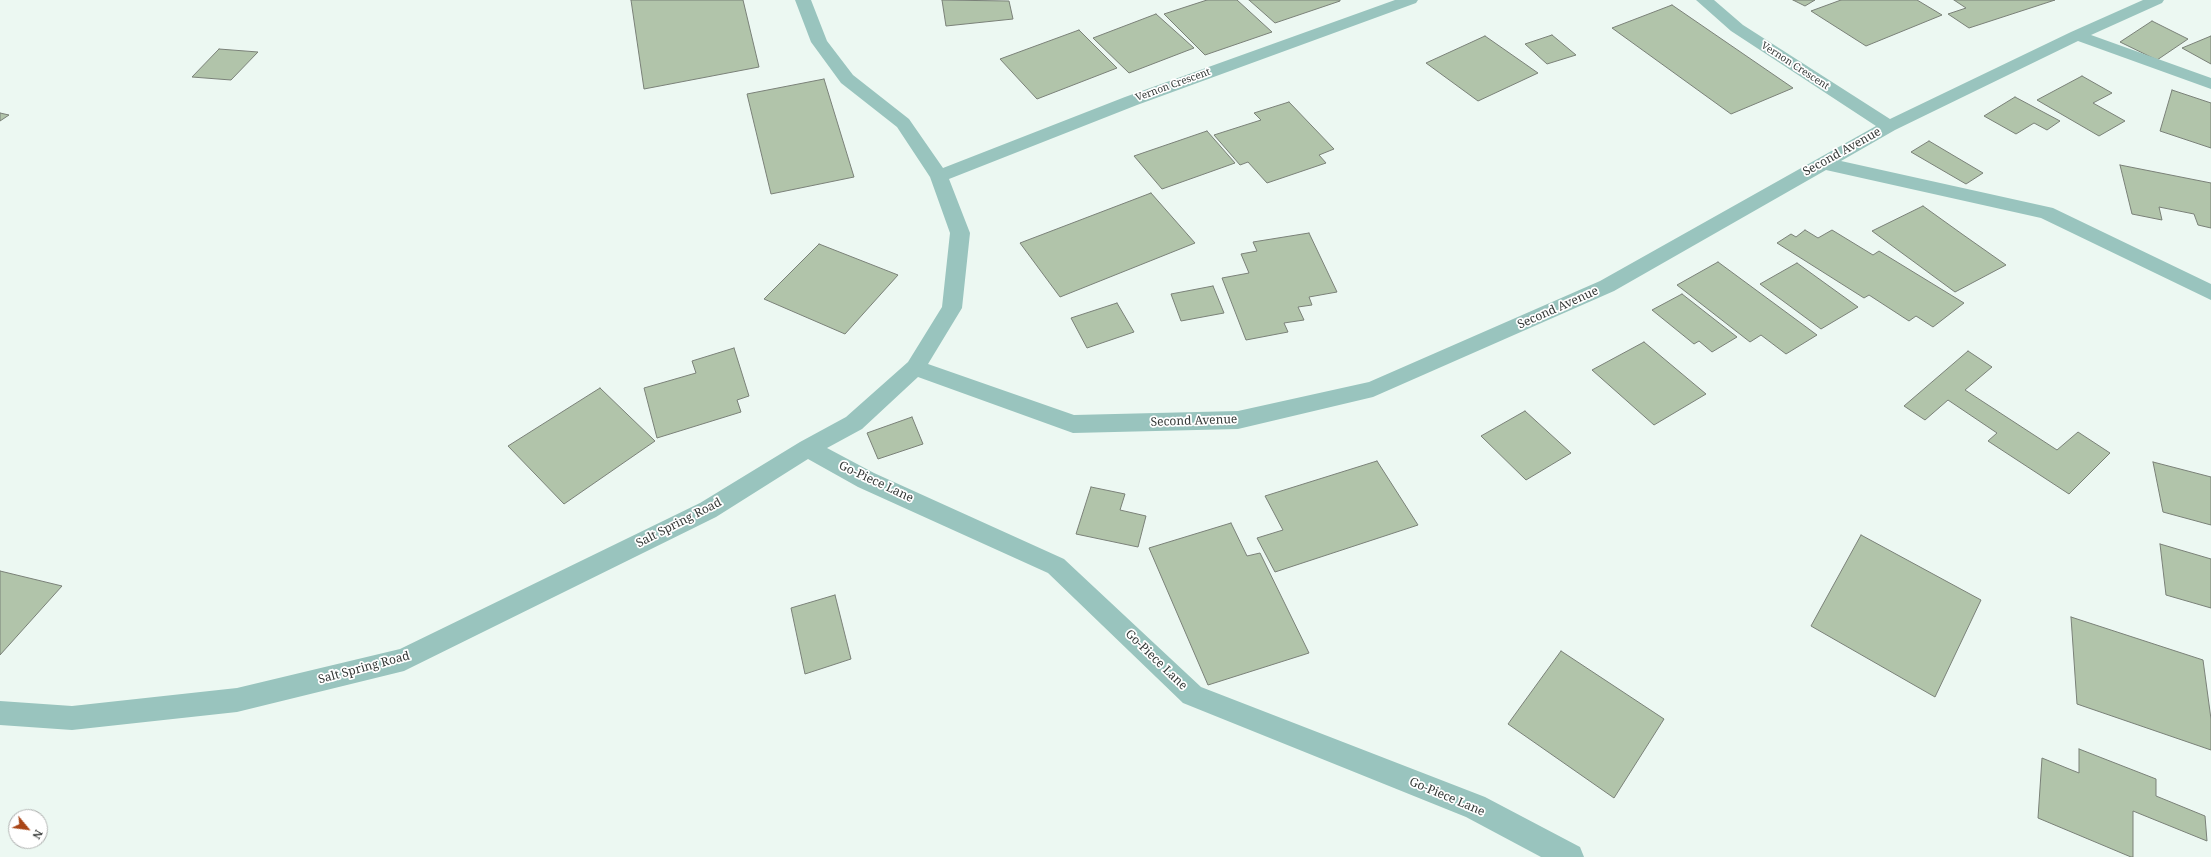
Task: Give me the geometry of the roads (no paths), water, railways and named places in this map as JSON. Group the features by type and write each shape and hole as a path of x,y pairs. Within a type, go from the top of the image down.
{"street":[{"name":"Salt Spring Road","path":"0,713 72,718 237,700 404,660 708,510 808,448 854,423 915,368 952,308 960,233 939,176 903,123 847,79 819,42 802,0"},
{"name":"Vernon Crescent","path":"939,176 1130,101 1410,0"},
{"name":"Vernon Crescent","path":"1704,0 1737,28 1888,126"},
{"name":"Second Avenue","path":"915,368 1073,424 1238,420 1373,389 1607,286 1888,126 2077,35 2156,0"},
{"path":"2077,35 2211,84"},
{"path":"1823,163 2046,213 2211,293"},
{"name":"Go-Piece Lane","path":"808,448 866,480 1056,566 1192,694 1475,807 1570,857"}]}
